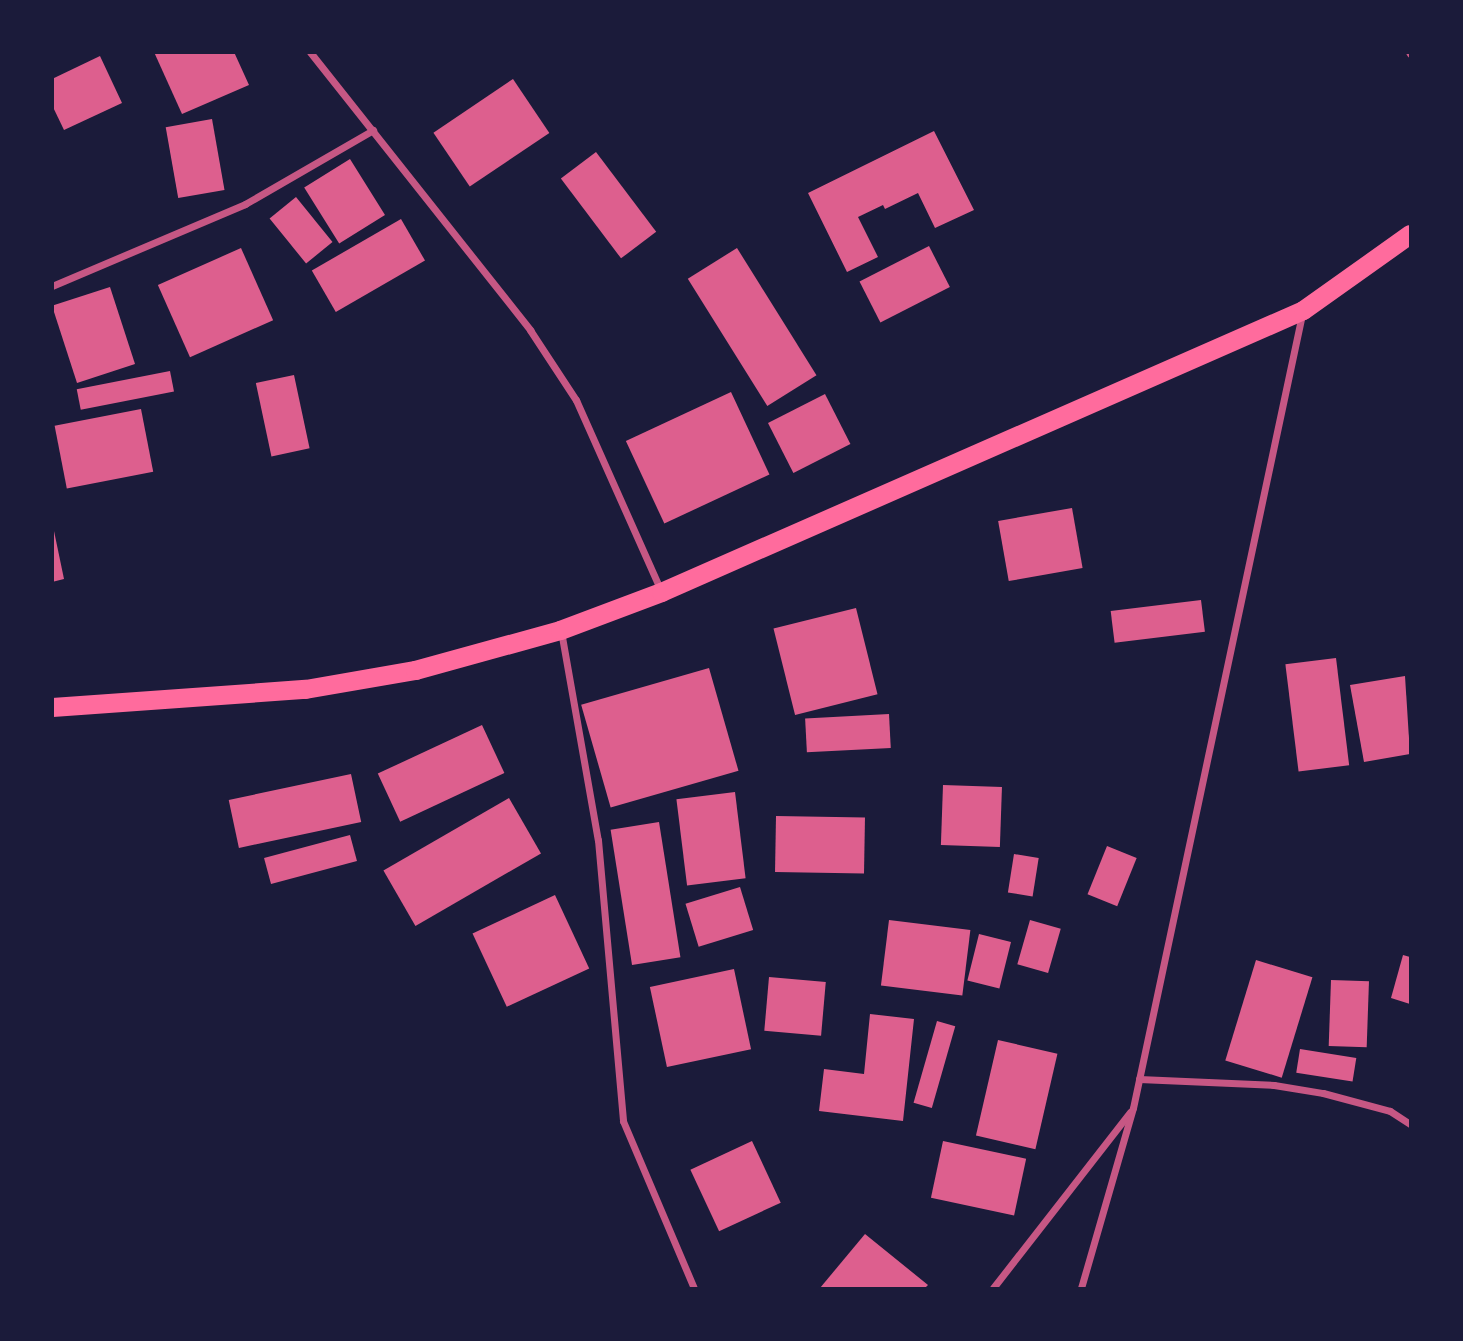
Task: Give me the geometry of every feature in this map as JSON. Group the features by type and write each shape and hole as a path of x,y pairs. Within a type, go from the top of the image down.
{"highway":[{"path":"52,707 305,689 415,670 561,630 661,592 1303,310 1410,234"}],"street":[{"path":"310,52 530,330 576,400 661,592"},
{"path":"52,286 245,204 373,130"},
{"path":"1081,1289 1133,1108 1303,310"},
{"path":"561,630 598,840 623,1121 694,1289"},
{"path":"1139,1079 1274,1085 1323,1093 1390,1111 1410,1124"},
{"path":"993,1289 1133,1108"}],"building":[{"path":"154,52 234,52 249,85 182,114"},
{"path":"100,56 122,103 64,130 52,105 52,79"},
{"path":"513,79 549,133 470,187 433,133"},
{"path":"212,119 225,190 178,198 166,127"},
{"path":"934,131 974,210 935,228 918,193 885,209 883,205 858,217 878,257 847,272 808,193"},
{"path":"596,152 656,232 621,258 561,178"},
{"path":"350,159 385,215 339,244 304,188"},
{"path":"296,197 333,242 306,263 270,218"},
{"path":"401,219 425,261 336,312 312,270"},
{"path":"929,246 950,287 880,322 860,281"},
{"path":"241,248 273,320 190,357 158,285"},
{"path":"737,248 816,375 767,406 688,279"},
{"path":"110,287 135,364 77,383 52,306"},
{"path":"170,371 174,392 81,410 77,389"},
{"path":"294,375 310,448 271,456 256,383"},
{"path":"731,392 769,474 664,523 626,441"},
{"path":"825,394 850,444 793,473 768,423"},
{"path":"141,409 153,472 67,489 55,426"},
{"path":"1072,508 1083,568 1009,581 998,521"},
{"path":"54,531 64,579 52,582 52,532"},
{"path":"1201,600 1205,632 1115,643 1111,611"},
{"path":"856,608 878,694 795,715 774,629"},
{"path":"1336,658 1349,765 1299,771 1285,664"},
{"path":"709,668 738,771 611,808 581,705"},
{"path":"1405,676 1410,754 1364,762 1350,685"},
{"path":"889,714 891,748 807,752 805,718"},
{"path":"482,725 504,773 400,822 378,774"},
{"path":"351,774 361,822 239,848 229,800"},
{"path":"943,785 1002,787 1000,847 941,845"},
{"path":"735,792 746,878 687,886 676,799"},
{"path":"509,798 541,853 415,926 383,870"},
{"path":"776,816 865,818 864,874 775,872"},
{"path":"659,822 680,957 632,965 611,830"},
{"path":"350,835 357,861 271,884 264,858"},
{"path":"1107,846 1137,858 1117,906 1088,894"},
{"path":"1014,854 1039,858 1033,896 1008,893"},
{"path":"740,887 753,930 699,947 685,904"},
{"path":"555,895 589,968 507,1007 473,933"},
{"path":"889,920 970,930 962,996 881,986"},
{"path":"1030,920 1061,929 1048,973 1017,964"},
{"path":"979,934 1011,942 999,989 967,981"},
{"path":"1403,955 1410,957 1410,1004 1391,998"},
{"path":"1256,960 1312,977 1282,1078 1225,1060"},
{"path":"734,969 751,1049 667,1067 650,987"},
{"path":"769,977 826,982 821,1036 764,1031"},
{"path":"1331,980 1369,981 1367,1047 1329,1046"},
{"path":"870,1014 914,1019 903,1121 819,1111 824,1069 864,1074"},
{"path":"937,1021 955,1026 932,1108 914,1103"},
{"path":"998,1040 1057,1054 1035,1149 976,1135"},
{"path":"1300,1049 1356,1058 1353,1082 1296,1073"},
{"path":"752,1141 781,1203 719,1231 690,1170"},
{"path":"943,1141 1026,1159 1014,1215 931,1198"},
{"path":"865,1234 928,1285 925,1288 820,1288"}]}
